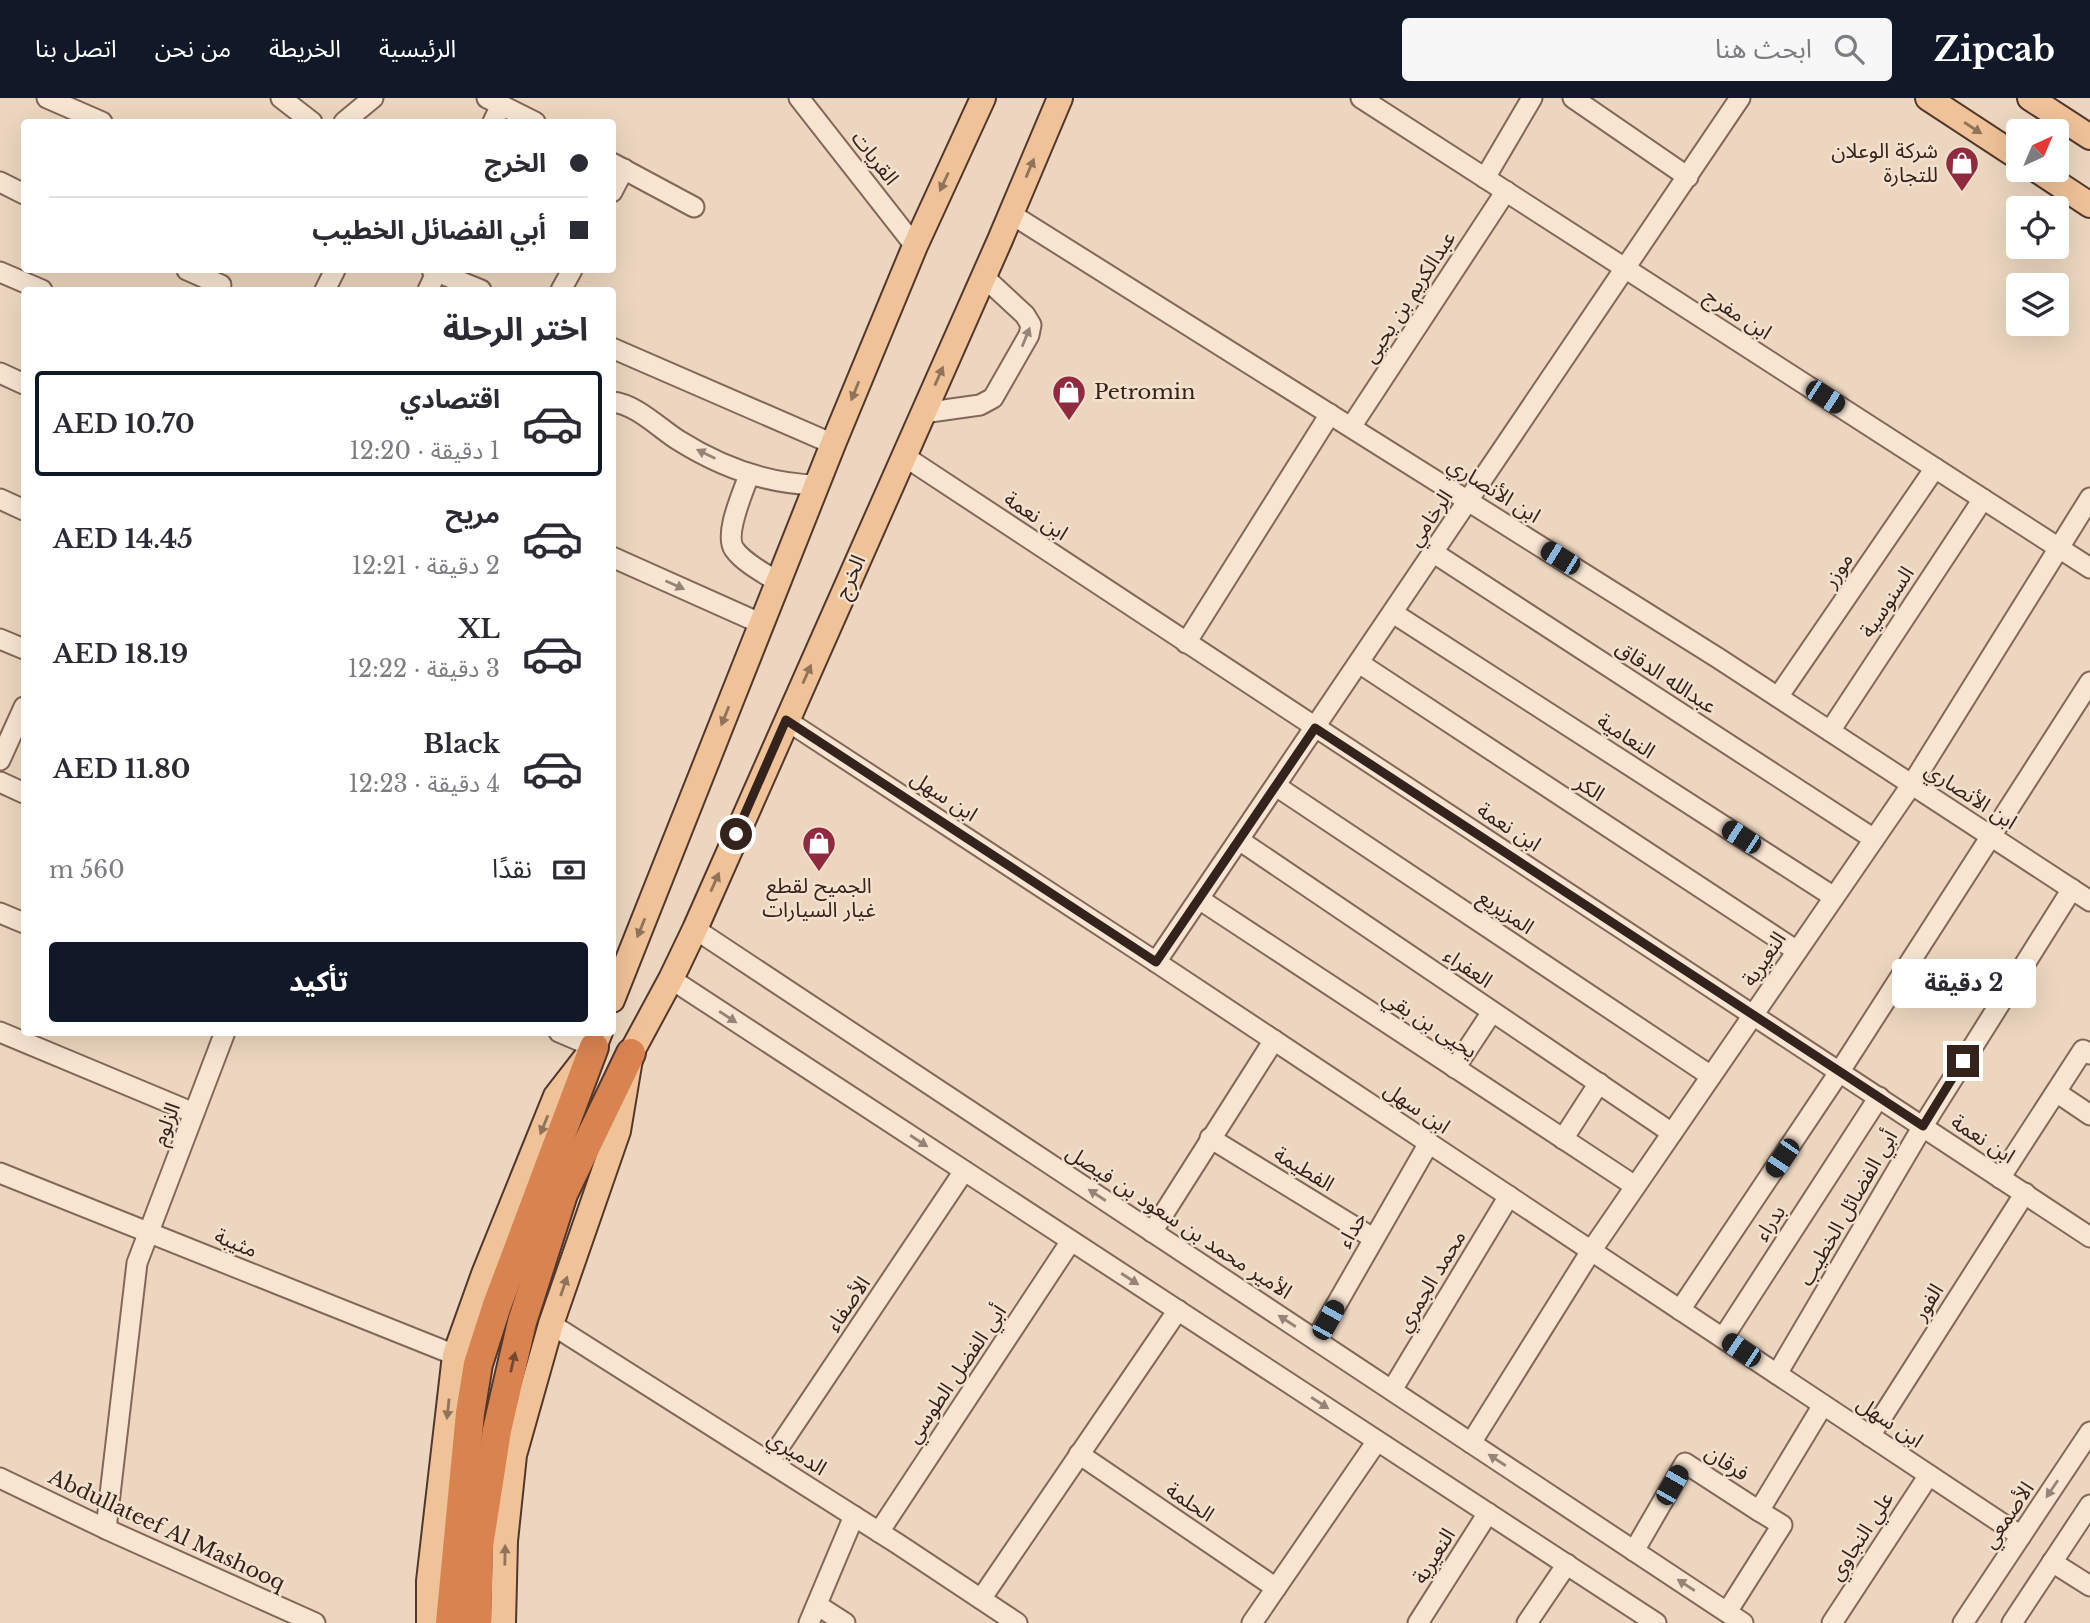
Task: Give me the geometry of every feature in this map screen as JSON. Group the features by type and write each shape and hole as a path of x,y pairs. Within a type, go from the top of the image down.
{"highway":[{"path":"477,1623 479,1546 497,1430 553,1189 597,1040"},
{"path":"450,1623 470,1413 478,1364 497,1305 553,1189 631,1053"}],"main road":[{"path":"616,990 833,444 915,246 983,98"},
{"name":"الخرج","path":"503,1623 505,1541 514,1455 551,1324 618,1131 631,1053 695,929 1060,98"},
{"path":"1928,98 2006,149"},
{"path":"2030,98 2090,137"},
{"path":"2055,182 2090,205"},
{"path":"429,1623 429,1581 454,1355 556,1096 597,1040"}],"street":[{"path":"47,98 95,119"},
{"path":"281,98 308,119"},
{"path":"348,119 373,98"},
{"name":"القريات","path":"799,98 915,246"},
{"name":"ابن مفرج","path":"1361,98 2090,568"},
{"path":"1485,178 1532,98"},
{"path":"1573,98 1688,177"},
{"name":"الرخامي","path":"1156,962 1627,269 1740,98"},
{"path":"494,109 526,119"},
{"path":"618,166 694,207"},
{"path":"0,182 21,192"},
{"name":"عبدالكريم بن يحيى","path":"1350,427 1506,191"},
{"name":"ابن الأنصاري","path":"1011,214 1469,501 2084,893"},
{"path":"0,272 35,287"},
{"path":"196,273 222,282"},
{"path":"442,273 474,287"},
{"path":"923,413 980,405 993,398 1029,335 1031,325 1025,315 984,276"},
{"path":"616,350 833,444"},
{"path":"0,373 21,383"},
{"path":"616,403 631,409 681,442 749,475 776,482 817,485"},
{"path":"1186,643 1330,414"},
{"name":"ابن نعمة","path":"904,456 2090,1237"},
{"name":"موزر","path":"1778,697 1935,468"},
{"path":"749,475 731,530 731,541 743,558 778,582"},
{"name":"النعيرية","path":"1471,1443 1591,1251 1912,784 2090,498"},
{"path":"0,499 21,509"},
{"name":"السنوسية","path":"1830,731 1983,499"},
{"name":"عبدالله الدقاق","path":"1434,553 1874,839"},
{"path":"616,559 762,624"},
{"name":"النعامية","path":"1393,613 1834,897"},
{"path":"0,639 21,648"},
{"name":"الكر","path":"1359,663 1797,951"},
{"path":"1680,1310 1840,1071 2090,682"},
{"path":"0,760 21,714"},
{"name":"ابن سهل","path":"786,720 2021,1536"},
{"path":"0,782 21,792"},
{"name":"المزيريع","path":"1276,786 1711,1076"},
{"name":"العفراء","path":"1239,839 1672,1133"},
{"name":"أبي الفضائل الخطيب","path":"1777,1374 1923,1126 2084,893"},
{"name":"يحيى بن بقي","path":"1199,899 1635,1186"},
{"path":"0,913 21,922"},
{"name":"الأمير محمد بن سعود بن فيصل","path":"695,929 1735,1618"},
{"path":"671,979 1656,1623"},
{"path":"1455,1068 1492,1012"},
{"path":"0,1032 194,1113"},
{"name":"الزلوم","path":"106,1529 137,1263 223,1036"},
{"path":"578,1036 597,1040"},
{"path":"1152,1232 1274,1040"},
{"path":"2000,1178 2083,1050 2090,1054"},
{"path":"1563,1139 1599,1083"},
{"path":"2056,1092 2090,1115"},
{"name":"بدراء","path":"1723,1338 1879,1097"},
{"name":"الفطيمة","path":"1210,1138 1373,1238"},
{"name":"حداء","path":"1316,1340 1429,1143"},
{"name":"الأصفاء","path":"769,1462 964,1171"},
{"name":"مثيبة","path":"0,1173 454,1355"},
{"name":"الفور","path":"1870,1436 2025,1193"},
{"name":"محمد الجمري","path":"1392,1390 1509,1196"},
{"name":"أبي الفضل الطوسي","path":"878,1532 1071,1241"},
{"path":"981,1599 1178,1310"},
{"name":"الدميري","path":"551,1324 1017,1623"},
{"name":"فرقان","path":"1759,1511 1823,1405"},
{"name":"الأصمعي","path":"1963,1623 2090,1432"},
{"path":"1252,1623 1377,1441"},
{"name":"الحلمة","path":"1079,1454 1276,1588"},
{"name":"فرقان","path":"1634,1551 1685,1463 1782,1525 1735,1618"},
{"name":"علي النجاوي","path":"1832,1623 1928,1475"},
{"name":"Abdullateef Al Mashooq","path":"0,1478 315,1623"},
{"path":"2012,1623 2090,1505"},
{"name":"النعيرية","path":"1418,1623 1488,1513"},
{"path":"845,1623 813,1614 854,1516"},
{"path":"2052,1562 2090,1586"},
{"path":"1527,1623 1567,1564"}],"place":[{"name":"شركة الوعلان للتجارة","path":"1962,193"},
{"name":"Petromin","path":"1069,422"},
{"name":"الجميح لقطع غيار السيارات","path":"819,873"}],"route":[{"path":"736,834 786,720 1156,962 1315,728 1923,1126 1963,1061"}]}
